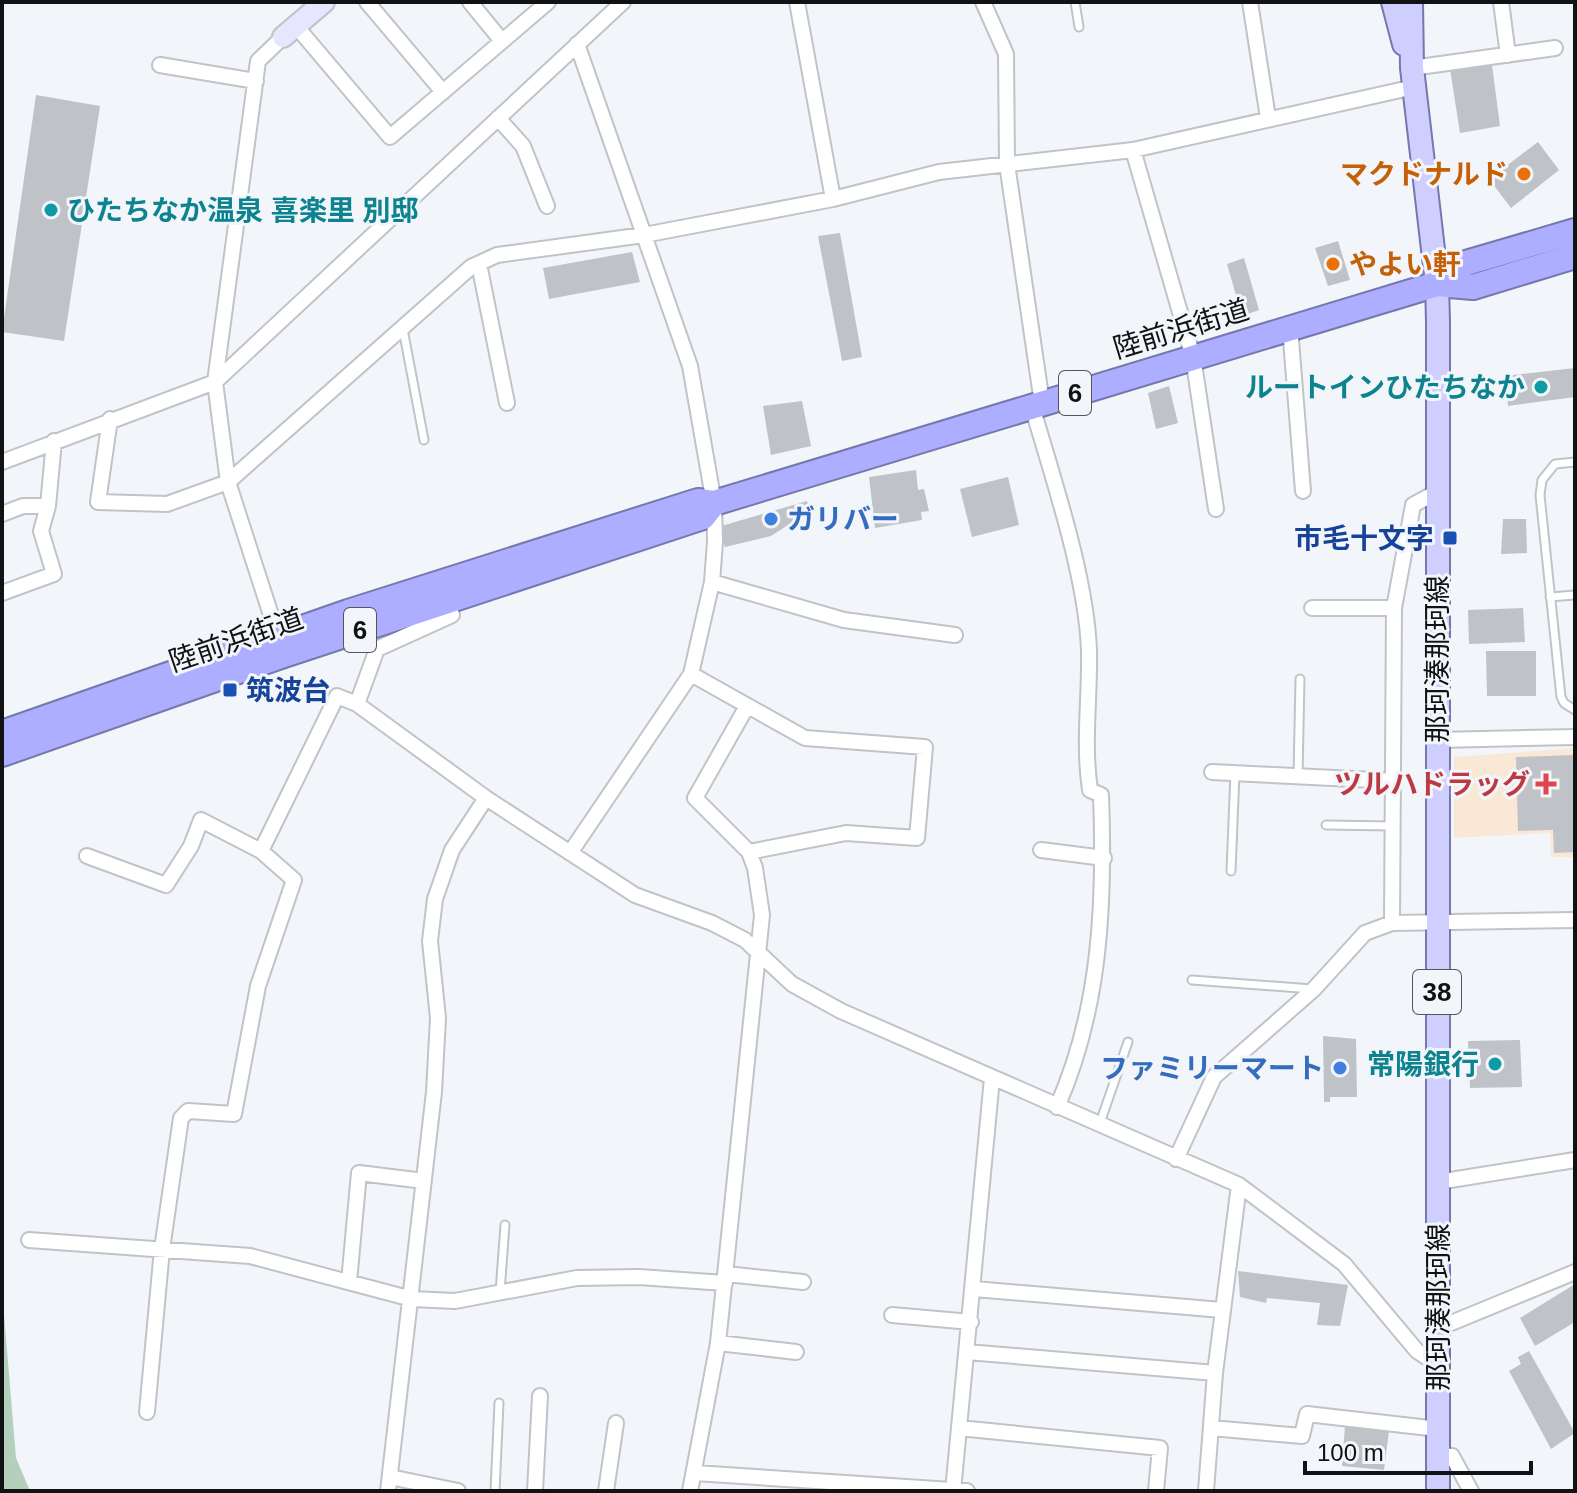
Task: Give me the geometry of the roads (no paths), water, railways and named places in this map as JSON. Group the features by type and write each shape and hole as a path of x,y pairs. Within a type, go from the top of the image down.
{"highway":[{"name":"陸前浜街道","path":"2,733 281,645 698,501 714,503 1437,284 1466,263 1575,231"},
{"name":"陸前浜街道","path":"1437,284 1473,287 1575,256"},
{"name":"陸前浜街道","path":"2,754 281,645 448,600 703,517 714,503"}],"main road":[{"name":"那珂湊那珂線","path":"1393,2 1413,78"},
{"name":"那珂湊那珂線","path":"1411,2 1413,78 1437,284 1438,1491"}],"street":[{"path":"281,645 228,482 215,382 258,61 324,2"},
{"path":"367,2 443,92"},
{"path":"470,2 502,41"},
{"path":"289,32 390,137 548,2"},
{"path":"2,462 215,382 623,2"},
{"path":"797,2 833,199"},
{"path":"983,2 1006,54 1007,164 1037,405 1064,517 1089,649 1084,753 1090,790 1101,795 1104,858 1101,924 1089,1017 1057,1107"},
{"path":"1250,2 1268,118"},
{"path":"1501,2 1508,55"},
{"path":"570,853 691,674 712,582 714,503 690,366 577,44"},
{"path":"110,419 98,502 167,504 228,482 402,327 479,264 497,255 644,235 833,199 939,172 1133,150 1508,55 1555,48"},
{"path":"160,65 256,81"},
{"path":"498,118 523,146 547,206"},
{"path":"1133,150 1193,357 1216,509"},
{"path":"479,264 507,403"},
{"path":"1290,327 1303,491"},
{"path":"2,593 54,574 41,531 48,506 54,441"},
{"path":"1392,923 1394,608 1413,505 1437,492"},
{"path":"2,514 34,504 48,506"},
{"path":"712,582 844,620 955,635"},
{"path":"357,704 377,649 452,615 448,600"},
{"path":"1312,608 1394,608"},
{"path":"691,674 746,708 805,738 925,747 917,838 846,833 749,852"},
{"path":"261,851 337,696 357,704 486,798 635,895 712,923 759,952 792,984 841,1011 1239,1185 1344,1264 1425,1359 1438,1365"},
{"path":"690,1491 718,1343 762,915 755,868 749,852 695,798 746,708"},
{"path":"1437,740 1575,737"},
{"path":"1212,772 1394,781"},
{"path":"458,1491 389,1484 401,1362 412,1299 438,1018 430,941 435,899 452,850 486,798"},
{"path":"87,856 166,885 191,846 201,820 261,851 294,880 258,986 234,1114 188,1111 181,1118 162,1249 147,1412"},
{"path":"1041,850 1104,858"},
{"path":"1176,1159 1214,1077 1314,989 1365,933 1392,923 1575,920"},
{"path":"695,1473 958,1491 959,1428 992,1078"},
{"path":"1438,1182 1575,1160"},
{"path":"349,1282 359,1173 424,1181"},
{"path":"1206,1491 1215,1373 1239,1185"},
{"path":"29,1240 250,1256 412,1299 455,1301 577,1278 725,1278 803,1282"},
{"path":"1439,1328 1575,1272"},
{"path":"974,1289 1222,1310"},
{"path":"892,1315 971,1322"},
{"path":"718,1343 796,1352"},
{"path":"967,1352 1215,1373"},
{"path":"535,1491 540,1396"},
{"path":"1211,1428 1302,1436 1307,1414 1438,1429"},
{"path":"606,1491 616,1423"},
{"path":"959,1428 1160,1448 1156,1491"},
{"path":"1438,1455 1452,1456 1471,1491"}],"lane":[{"path":"1075,2 1079,27"},
{"path":"402,327 424,440"},
{"path":"1575,462 1555,464 1542,480 1540,495 1561,697 1575,710"},
{"path":"1550,597 1575,595"},
{"path":"1298,776 1300,679"},
{"path":"1231,871 1235,773"},
{"path":"1326,825 1394,826"},
{"path":"1192,980 1314,989"},
{"path":"1099,1125 1128,1042"},
{"path":"500,1292 505,1225"},
{"path":"495,1491 499,1403"}],"place":[{"name":"マクドナルド","path":"1524,174"},
{"name":"ひたちなか温泉 喜楽里 別邸","path":"51,210"},
{"name":"やよい軒","path":"1333,264"},
{"name":"ルートインひたちなか","path":"1541,387"},
{"name":"ガリバー","path":"771,519"},
{"name":"市毛十文字","path":"1450,538"},
{"name":"筑波台","path":"230,690"},
{"name":"ツルハドラッグ","path":"1546,784"},
{"name":"常陽銀行","path":"1495,1064"},
{"name":"ファミリーマート","path":"1340,1068"}]}
